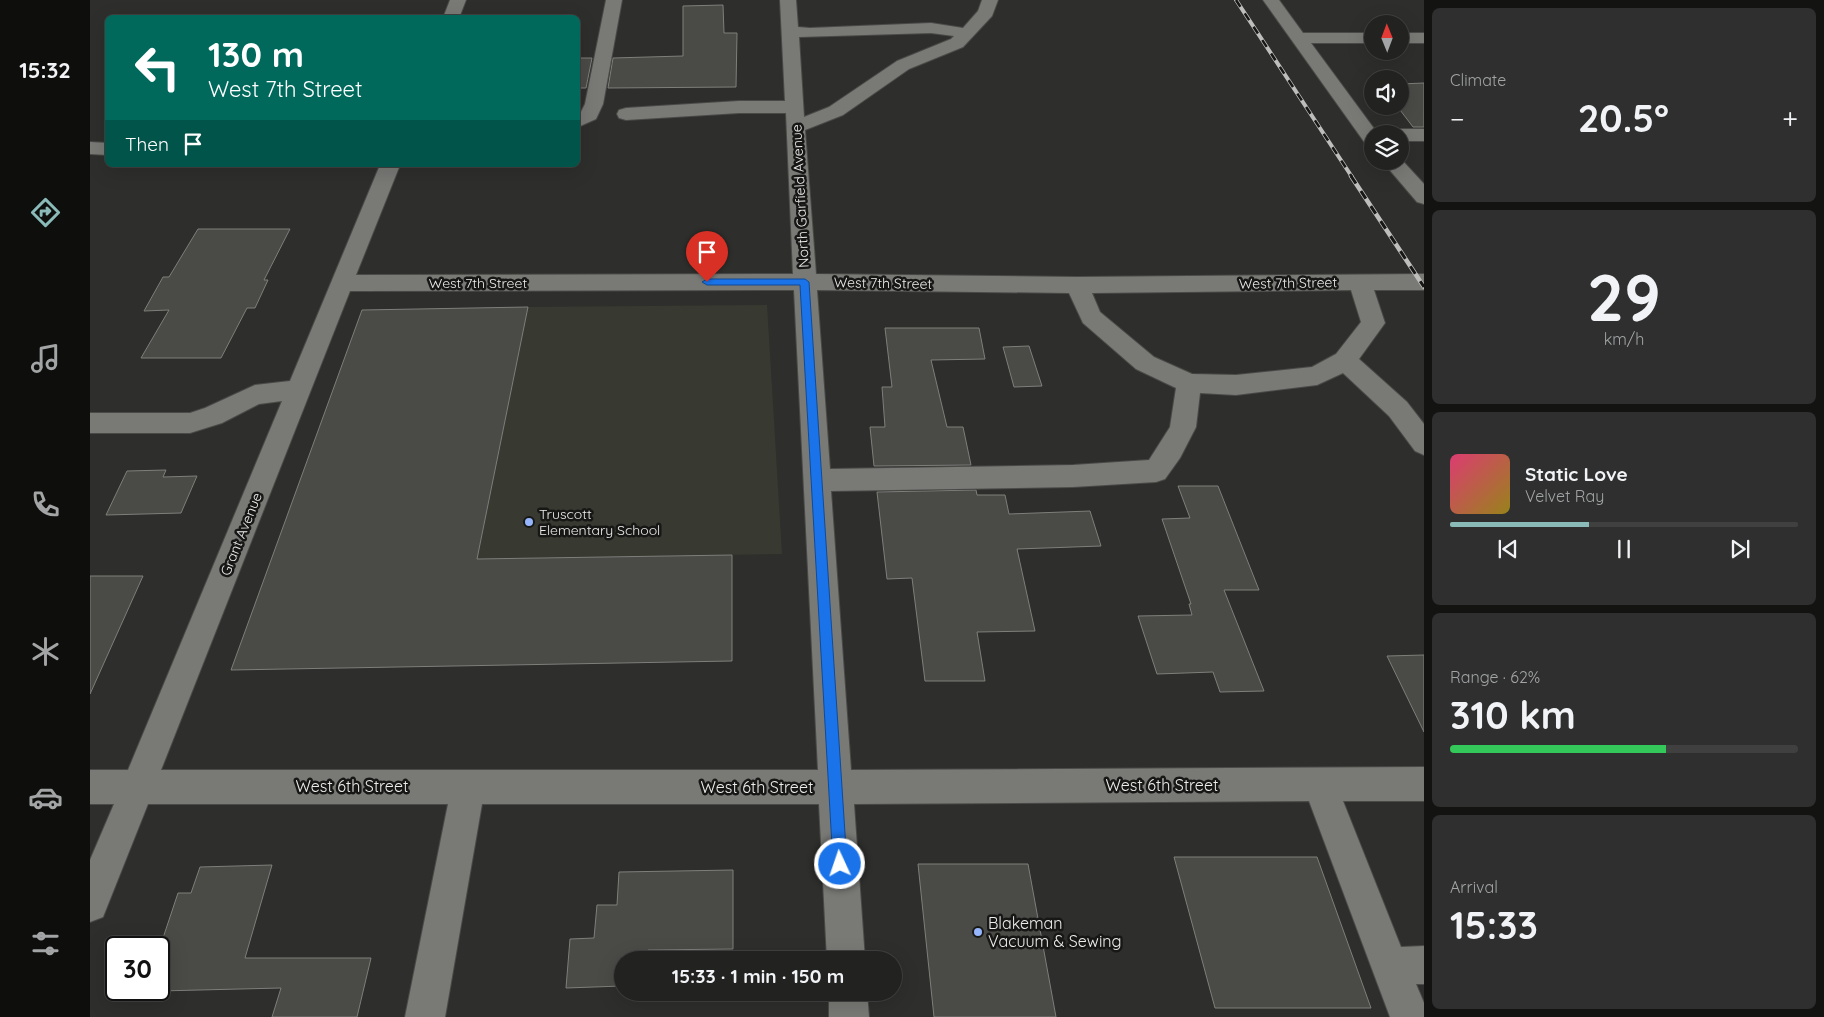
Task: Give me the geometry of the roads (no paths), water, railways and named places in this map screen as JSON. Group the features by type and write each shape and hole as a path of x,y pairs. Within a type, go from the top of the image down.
{"street":[{"path":"452,15 458,0"},
{"path":"580,120 589,115 594,104 614,0"},
{"name":"North Garfield Avenue","path":"788,0 845,951"},
{"path":"626,114 739,107 795,117 836,111 904,65 957,43 986,13 990,0"},
{"path":"1271,0 1364,126"},
{"path":"790,32 810,33 931,28 966,33"},
{"path":"1299,38 1364,38"},
{"path":"1409,38 1424,38"},
{"path":"1409,135 1424,135"},
{"path":"90,148 105,149"},
{"name":"Grant Avenue","path":"90,904 389,167"},
{"path":"1400,170 1424,197"},
{"name":"West 7th Street","path":"342,283 805,282 1077,285 1424,282"},
{"path":"1077,285 1091,317 1145,363 1189,383 1236,385 1317,376 1345,360 1373,323 1360,282"},
{"path":"1345,360 1398,409 1424,444"},
{"path":"817,480 1073,476 1156,471 1171,450 1183,427 1189,383"},
{"path":"90,423 190,423 213,416 255,395 300,389"},
{"path":"1320,784 1407,966 1410,1017"},
{"name":"West 6th Street","path":"90,787 836,787 1424,784"},
{"path":"425,1017 468,786"},
{"path":"848,1001 849,1017"}],"railway":[{"path":"1236,0 1352,177"},
{"path":"1351,176 1424,287"}],"place":[{"name":"Truscott Elementary School","path":"529,522"},
{"name":"Blakeman Vacuum & Sewing","path":"978,932"}]}
